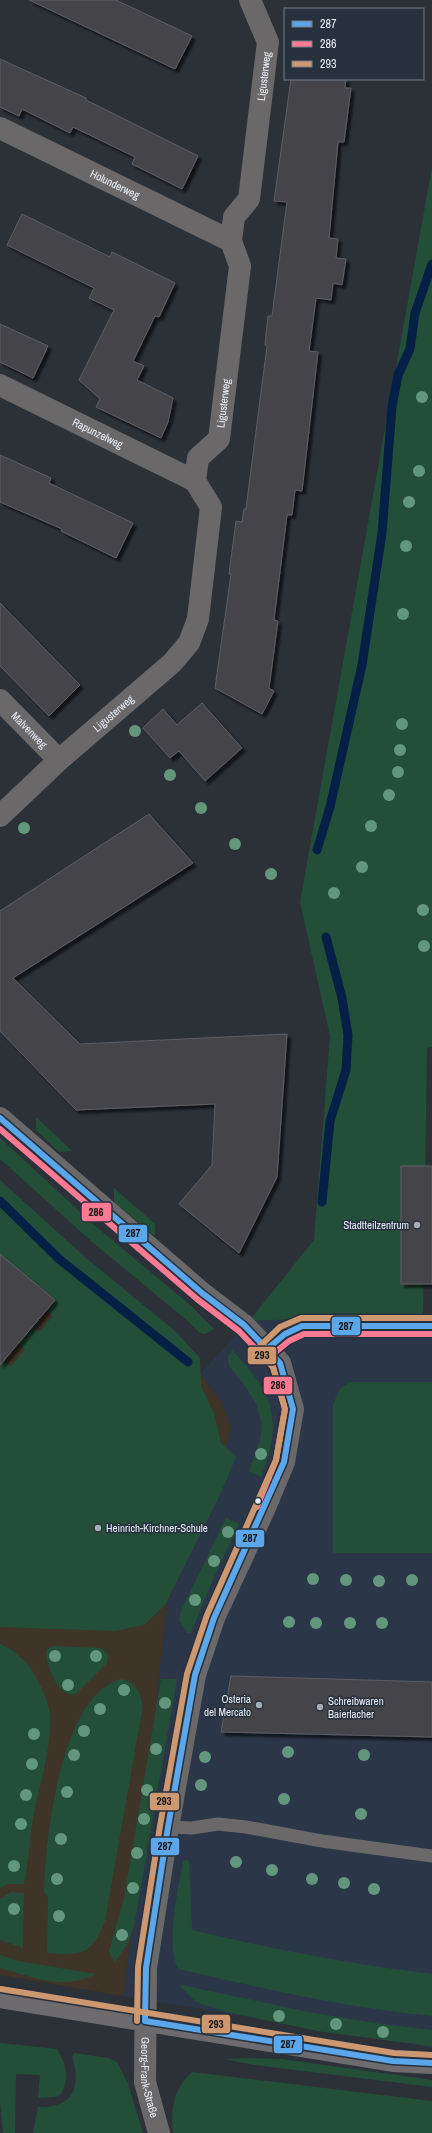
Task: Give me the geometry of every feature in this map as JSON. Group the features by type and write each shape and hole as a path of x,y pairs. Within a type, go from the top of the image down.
{"main road":[{"path":"0,1997 393,2061 432,2063"}],"street":[{"name":"Ligusterweg","path":"0,816 58,760 172,663 189,643 198,619 211,507 195,480 198,458 219,439 240,266 231,241 234,217 249,199 268,42 250,0"},
{"name":"Holunderweg","path":"0,128 231,241"},
{"name":"Rapunzelweg","path":"0,385 195,480"},
{"name":"Malvenweg","path":"0,700 58,760"},
{"name":"Georg-Frank-Straße","path":"0,1118 202,1293 244,1325 280,1363 293,1409 284,1462 264,1510 214,1618 200,1655 195,1675 168,1827 146,1968 145,2082 159,2133"},
{"path":"267,1349 284,1334 302,1326 432,1326"}],"lane":[{"path":"168,1827 192,1828 218,1824 246,1827 330,1842 432,1856"}],"shaded area":[{"name":"Heinrich-Kirchner-Schule","path":"0,1190 200,1374 222,1402 231,1428 225,1450 167,1605 124,1996 0,1975"},
{"path":"432,1314 432,2048 124,1996 167,1605 225,1450 222,1402 200,1374 249,1321"}],"green space":[{"path":"432,167 432,1047 427,1048 423,1314 249,1321 314,1240 330,1036 300,902"},
{"path":"36,1117 72,1151 59,1152 36,1130"},
{"path":"0,1138 93,1224 190,1305 214,1329 205,1334 200,1333 189,1322 91,1241 0,1159"},
{"path":"0,1180 86,1258 175,1331 200,1358 201,1386 214,1413 221,1443 236,1457 219,1497 165,1605 144,1625 115,1631 0,1627 0,1363 1,1364 4,1361 11,1366 25,1349 18,1344 33,1327 39,1332 53,1316 47,1310 55,1300 0,1268"},
{"path":"114,1188 155,1224 155,1236 114,1202"},
{"path":"232,1350 257,1380 265,1394 270,1408 273,1423 272,1439 261,1477 249,1471 260,1441 262,1424 256,1404 246,1387 229,1366 228,1356"},
{"path":"350,1382 432,1382 432,1553 333,1553 333,1404 340,1389"},
{"path":"226,1518 239,1524 213,1579 191,1633 187,1633 179,1620 181,1611"},
{"path":"0,1644 23,1659 38,1681 49,1709 50,1731 49,1743 33,1818 24,1884 8,1884 0,1888"},
{"path":"53,1646 101,1648 108,1655 107,1663 77,1693 71,1694 65,1692 59,1686 50,1670 46,1654 47,1649"},
{"path":"121,1679 131,1683 138,1690 142,1711 105,1921 95,1941 84,1951 69,1954 47,1953 48,1897 44,1893 45,1870 53,1807 60,1772 70,1740 83,1712 100,1691"},
{"path":"161,1679 177,1679 134,1926 128,1943 115,1962 110,1956 109,1951 124,1898"},
{"path":"183,1861 189,1861 192,1930 371,1966 432,1974 432,2016 367,2008 273,1990 179,1969 175,1960 173,1947 174,1917"},
{"path":"11,1892 24,1893 23,1948 0,1940 0,1899"},
{"path":"0,1955 18,1961 96,1974 71,1982 48,1981 0,1968"},
{"path":"182,1985 308,2012 381,2024 432,2030 432,2046 323,2032 227,2012 196,2002 180,1986"},
{"path":"0,2043 57,2049 63,2060 66,2071 64,2088 61,2094 55,2097 38,2098 40,2075 16,2074 15,2133 3,2133 0,2102"},
{"path":"74,2053 108,2058 117,2062 128,2084 143,2133 33,2133 38,2107 59,2104 67,2100 72,2094 76,2078 72,2056"},
{"path":"224,2059 281,2059 432,2080 432,2087 255,2065"},
{"path":"192,2072 432,2101 432,2133 173,2133 172,2116 177,2092"}],"building":[{"path":"29,0 116,0 192,36 175,69"},
{"path":"0,59 86,98 86,100 198,156 182,189 132,164 135,157 73,127 70,133 22,109 19,116 0,107"},
{"path":"291,80 346,80 345,88 351,88 344,142 338,142 329,238 338,239 336,258 346,259 342,285 333,283 331,300 316,298 309,351 318,352 302,491 295,490 292,515 287,515 274,620 278,621 269,688 274,691 262,714 215,688 231,574 229,574 236,521 242,522 244,509 246,509 267,346 265,345 268,316 272,316 287,202 274,201"},
{"path":"22,214 110,257 112,252 175,283 159,317 155,316 133,361 144,366 137,380 173,398 168,422 161,438 96,407 100,399 79,380 114,310 89,298 94,288 7,245"},
{"path":"0,324 48,346 33,378 0,362"},
{"path":"0,455 51,478 49,483 133,523 116,558 61,531 62,529 0,502"},
{"path":"0,603 80,685 49,716 0,666"},
{"path":"202,703 242,748 205,781 179,751 170,758 143,728 163,709 177,725"},
{"path":"149,814 193,863 13,978 80,1044 287,1034 277,1177 239,1253 179,1204 212,1165 215,1104 76,1110 0,1031 0,911"},
{"name":"Stadtteilzentrum","path":"401,1166 432,1166 432,1284 401,1284"},
{"path":"0,1254 55,1300 0,1365"},
{"path":"231,1676 432,1682 432,1737 221,1732"}],"waterway":[{"path":"317,850 330,807 362,665 382,533 392,407 398,375 410,349 415,313 432,264"},
{"path":"322,1202 330,1121 346,1070 348,1035 342,998 326,937"},
{"path":"0,1201 59,1259 188,1362"}],"transit line":[{"name":"287","path":"0,1118 202,1293 244,1325 280,1363 293,1409 284,1462 214,1618 195,1675 168,1827 146,1968 145,2021"},
{"name":"286","path":"0,1129 197,1299 239,1331 273,1367 285,1409 276,1460 257,1507"},
{"name":"293","path":"137,2021 138,1967 160,1826 187,1674 207,1615 276,1460 285,1409 273,1367 260,1353 260,1346 280,1327 301,1318 432,1318"},
{"name":"287","path":"267,1349 285,1334 302,1326 432,1326"},
{"name":"286","path":"272,1355 289,1341 304,1334 432,1334"},
{"name":"293","path":"1,1989 394,2053 432,2055"},
{"name":"287","path":"145,2021 393,2061 432,2063"}],"place":[{"name":"Stadtteilzentrum","path":"417,1225"},
{"name":"Heinrich-Kirchner-Schule","path":"98,1528"},
{"name":"Osteria del Mercato","path":"259,1705"},
{"name":"Schreibwaren Baierlacher","path":"320,1707"}]}
